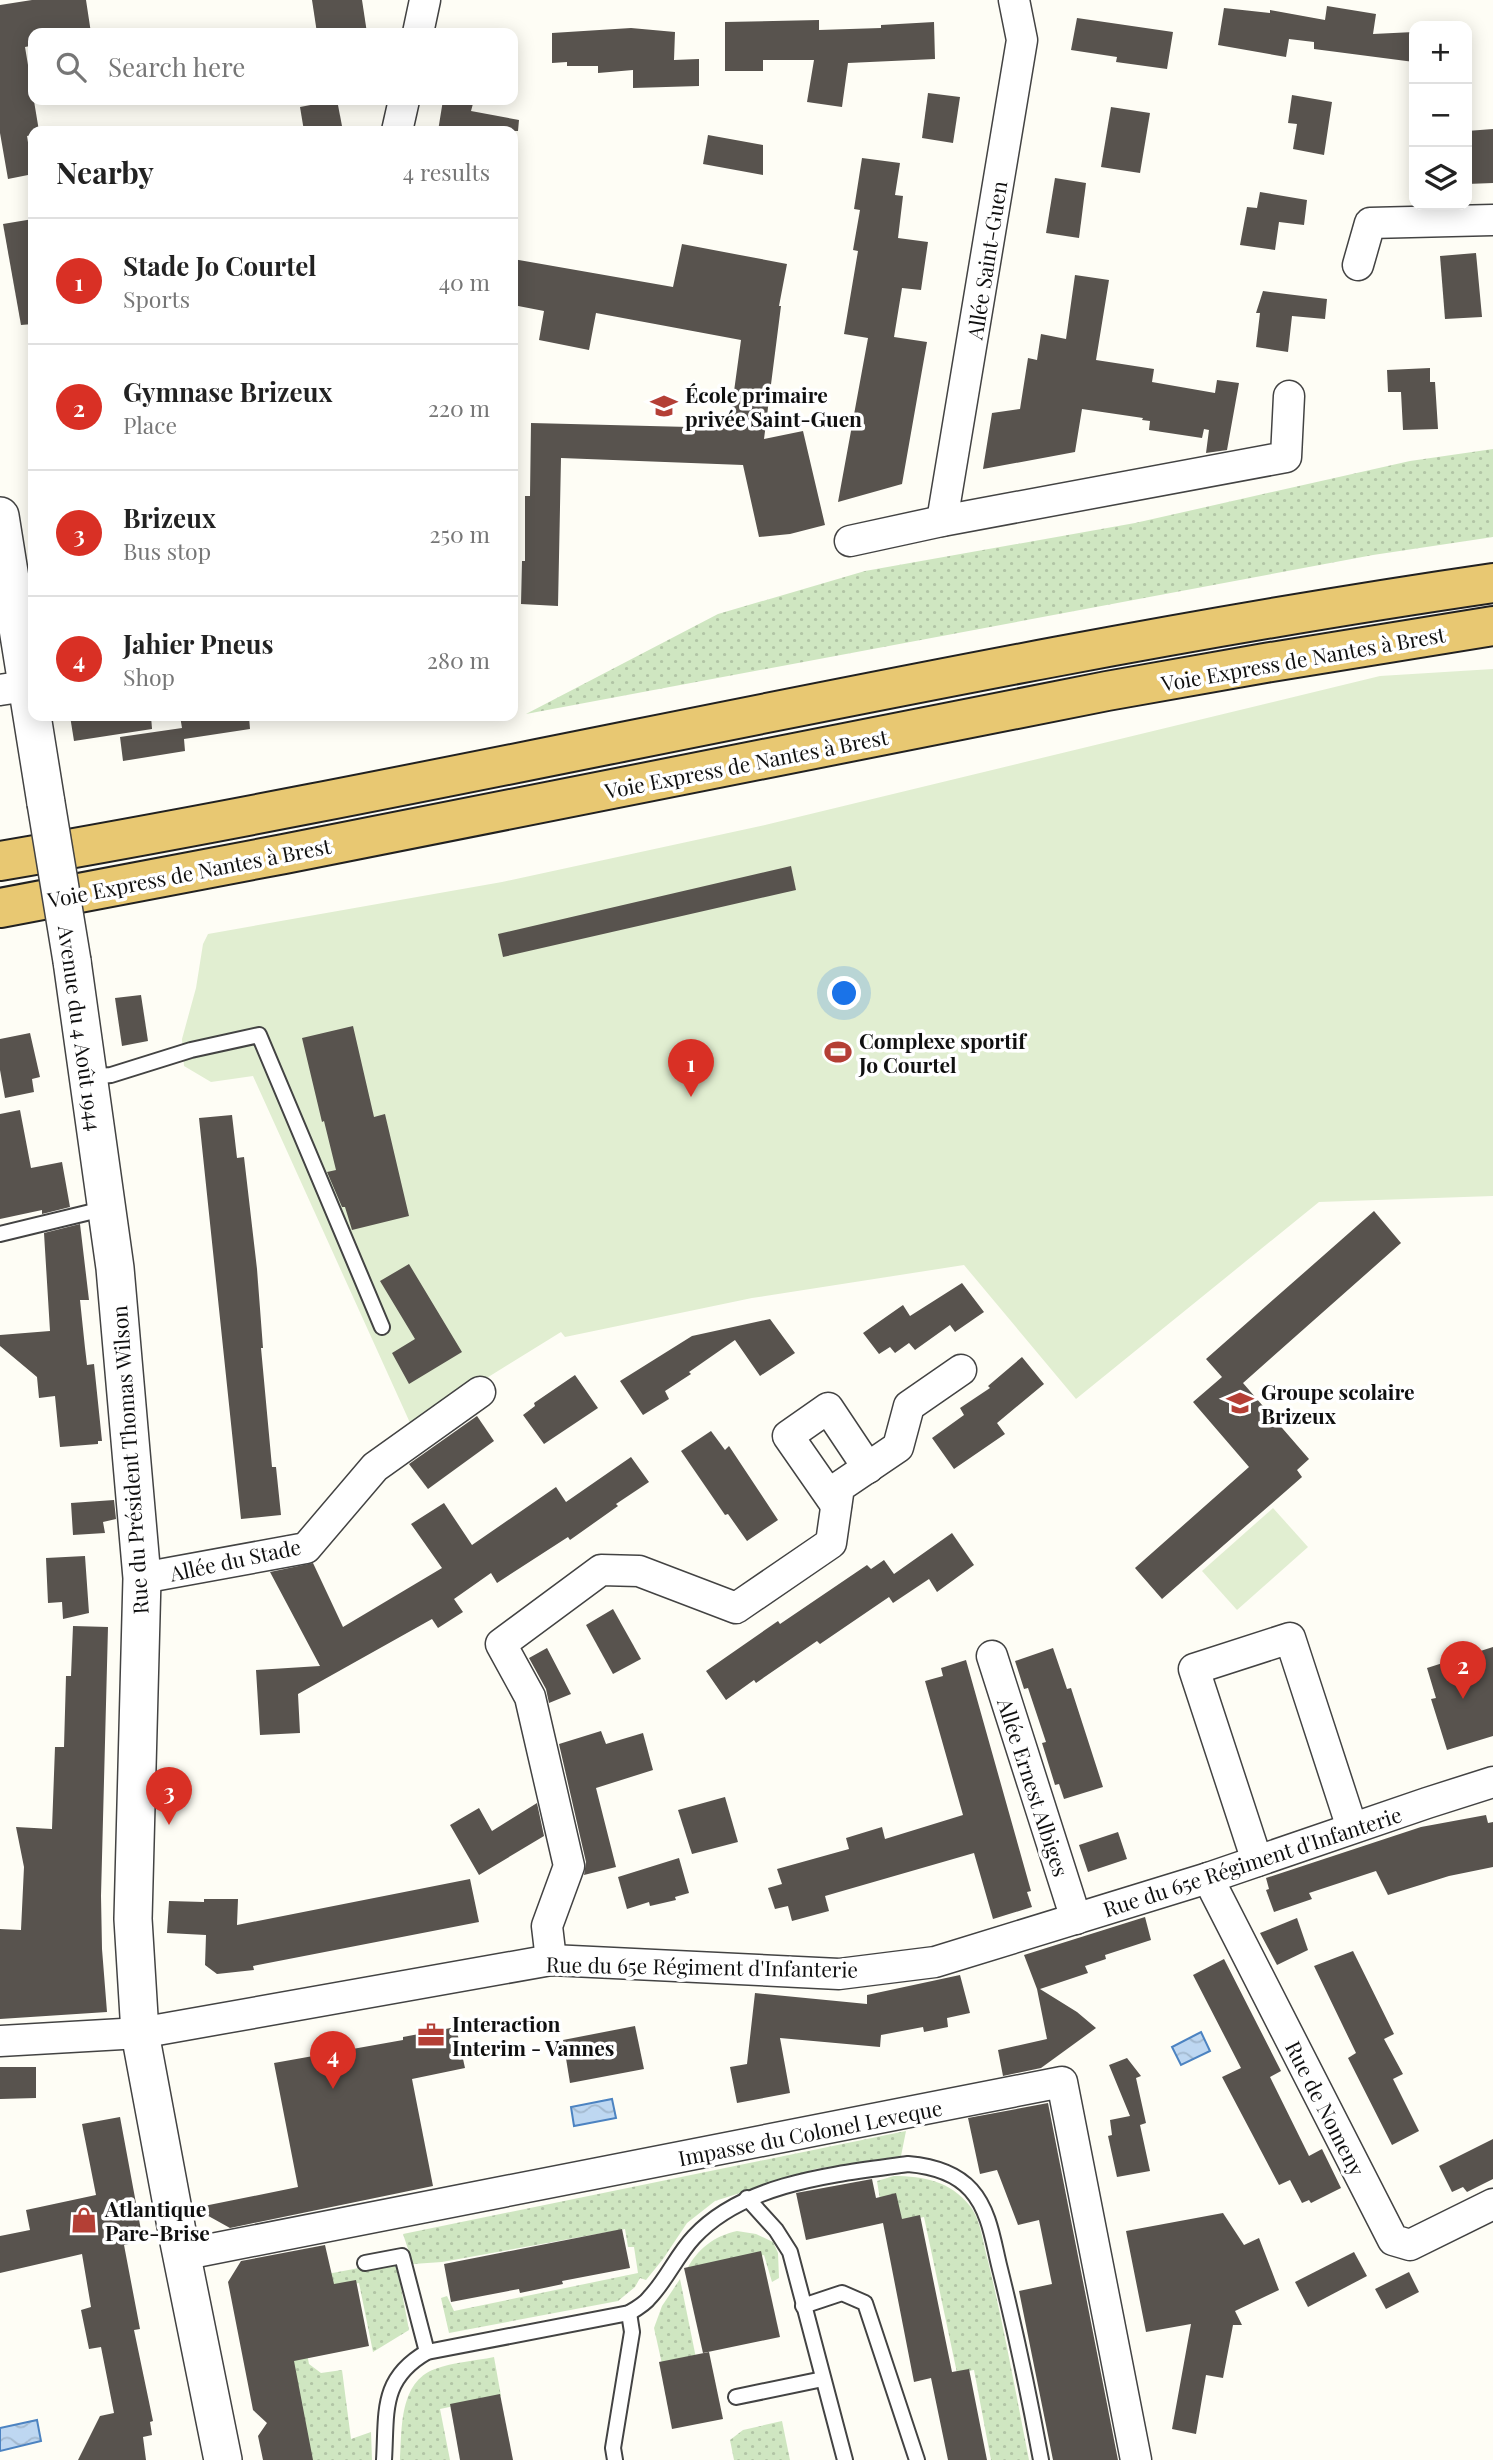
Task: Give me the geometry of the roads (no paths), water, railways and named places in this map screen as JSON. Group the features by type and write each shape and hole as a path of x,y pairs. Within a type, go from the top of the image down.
{"highway":[{"name":"Voie Express de Nantes à Brest","path":"0,861 315,803 1077,652 1493,583"},
{"name":"Voie Express de Nantes à Brest","path":"0,908 1107,691 1493,626"}],"street":[{"path":"419,28 425,0"},
{"name":"Allée Saint-Guen","path":"942,521 1023,40 1014,0"},
{"path":"398,126 403,105"},
{"path":"1358,265 1370,223 1493,220"},
{"path":"850,541 942,521 1286,457 1289,396"},
{"name":"Avenue du 4 Août 1944","path":"0,516 20,687 44,790 108,1208"},
{"name":"Rue du Président Thomas Wilson","path":"108,1208 142,1578 133,1919 141,2032 181,2255 222,2460"},
{"path":"551,1960 547,1926 569,1866 530,1697 501,1644 601,1570 639,1572 736,1608 831,1543 839,1488 898,1447 909,1406 961,1370"},
{"name":"Allée du Stade","path":"142,1578 306,1548 374,1467 480,1392"},
{"path":"836,1505 788,1436 828,1408 868,1468"},
{"path":"1257,1861 1194,1669 1290,1638 1352,1828"},
{"name":"Allée Ernest Albiges","path":"992,1656 1076,1919"},
{"name":"Rue du 65e Régiment d'Infanterie","path":"0,2041 141,2032 551,1960 839,1974 935,1962 1208,1878 1493,1782"},
{"name":"Rue de Nomeny","path":"1208,1878 1393,2240 1410,2245 1493,2204"},
{"name":"Impasse du Colonel Leveque","path":"181,2255 1062,2082 1136,2460"}],"lane":[{"path":"88,1078 111,1075 191,1050 259,1035 382,1327"},
{"path":"0,1234 108,1208"},
{"path":"384,2460 388,2404 394,2382 410,2361 427,2352 629,2314 649,2300 693,2238 716,2216 747,2198 776,2188 908,2164 929,2166 953,2176 970,2189 980,2203 992,2236 1007,2299 1041,2460"},
{"path":"747,2198 776,2230 790,2252 845,2460"},
{"path":"365,2263 402,2256 427,2352"},
{"path":"803,2306 842,2293 865,2303 917,2460"},
{"path":"615,2460 613,2448 632,2332 629,2314"},
{"path":"736,2397 823,2379"}],"water":[{"path":"1201,2032 1210,2051 1181,2065 1172,2047"},
{"path":"612,2099 616,2118 574,2126 571,2107"},
{"path":"37,2420 41,2441 0,2451 0,2428"}],"place":[{"name":"École primaire privée Saint-Guen","path":"664,406"},
{"name":"Complexe sportif Jo Courtel","path":"838,1052"},
{"name":"Stade Jo Courtel","path":"691,1097"},
{"name":"Groupe scolaire Brizeux","path":"1240,1403"},
{"name":"Gymnase Brizeux","path":"1463,1699"},
{"name":"Brizeux","path":"169,1825"},
{"name":"Interaction Interim - Vannes","path":"431,2035"},
{"name":"Jahier Pneus","path":"333,2089"},
{"name":"Atlantique Pare-Brise","path":"84,2220"}]}
